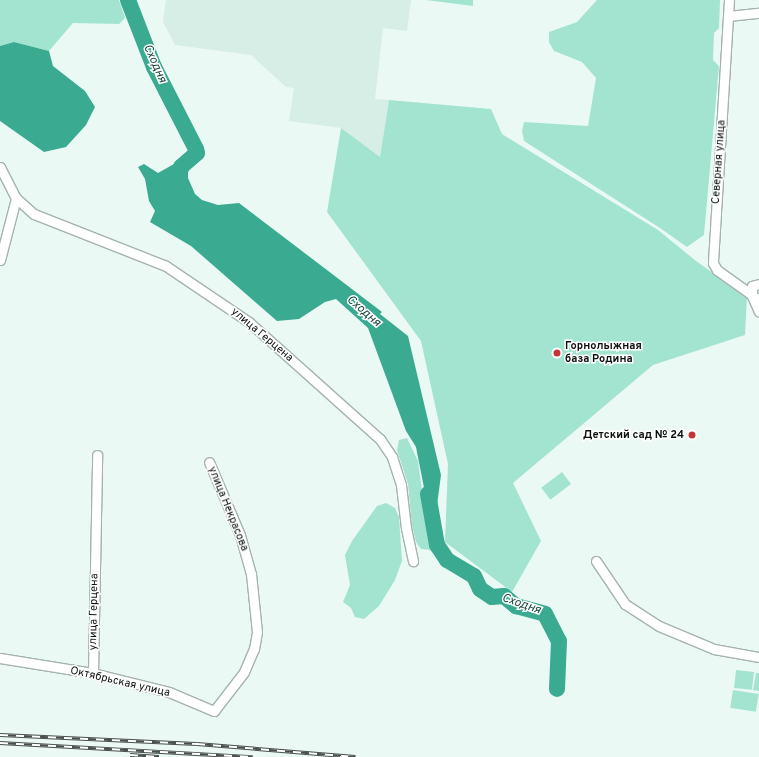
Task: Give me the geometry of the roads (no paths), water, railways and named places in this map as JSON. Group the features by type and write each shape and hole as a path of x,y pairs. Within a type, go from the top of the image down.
{"street":[{"name":"Северная улица","path":"729,0 713,264 717,270 756,298"},
{"path":"728,16 759,13"},
{"path":"0,167 16,198 0,260"},
{"name":"улица Герцена","path":"16,198 24,207 47,220 119,246 180,274 249,322 380,439 392,457 401,485 406,528 413,561"},
{"path":"759,284 752,286 759,312"},
{"name":"улица Герцена","path":"93,673 97,454"},
{"name":"улица Некрасова","path":"209,462 240,535 251,574 257,632 254,649 244,672 214,711"},
{"path":"596,561 625,604 659,626 714,649 759,657"},
{"name":"Октябрьская улица","path":"0,658 93,673 169,692 214,711"}],"water":[{"path":"14,42 49,51 53,66 85,91 95,107 86,125 66,147 44,152 0,121 0,46"},
{"path":"190,155 194,161 188,172 188,178 195,194 202,200 218,205 239,203 382,312 380,314 408,336 441,475 437,505 432,516 427,503 416,447 406,431 368,328 336,299 325,302 299,319 277,321 191,246 150,222 155,211 149,201 145,179 138,167 144,164 158,173"}],"waterway":[{"name":"Сходня","path":"128,0 154,67 196,149 197,153 181,167 179,175"},
{"name":"Сходня","path":"428,494 437,545 447,560 474,576 480,589 492,597 504,596 516,606 545,614 559,641 557,689"}],"railway":[{"path":"0,735 197,744 355,757"},
{"path":"0,743 253,757"},
{"path":"130,755 159,757"}],"place":[{"name":"Горнолыжная база Родина","path":"557,353"},
{"name":"Детский сад № 24","path":"692,435"}]}
